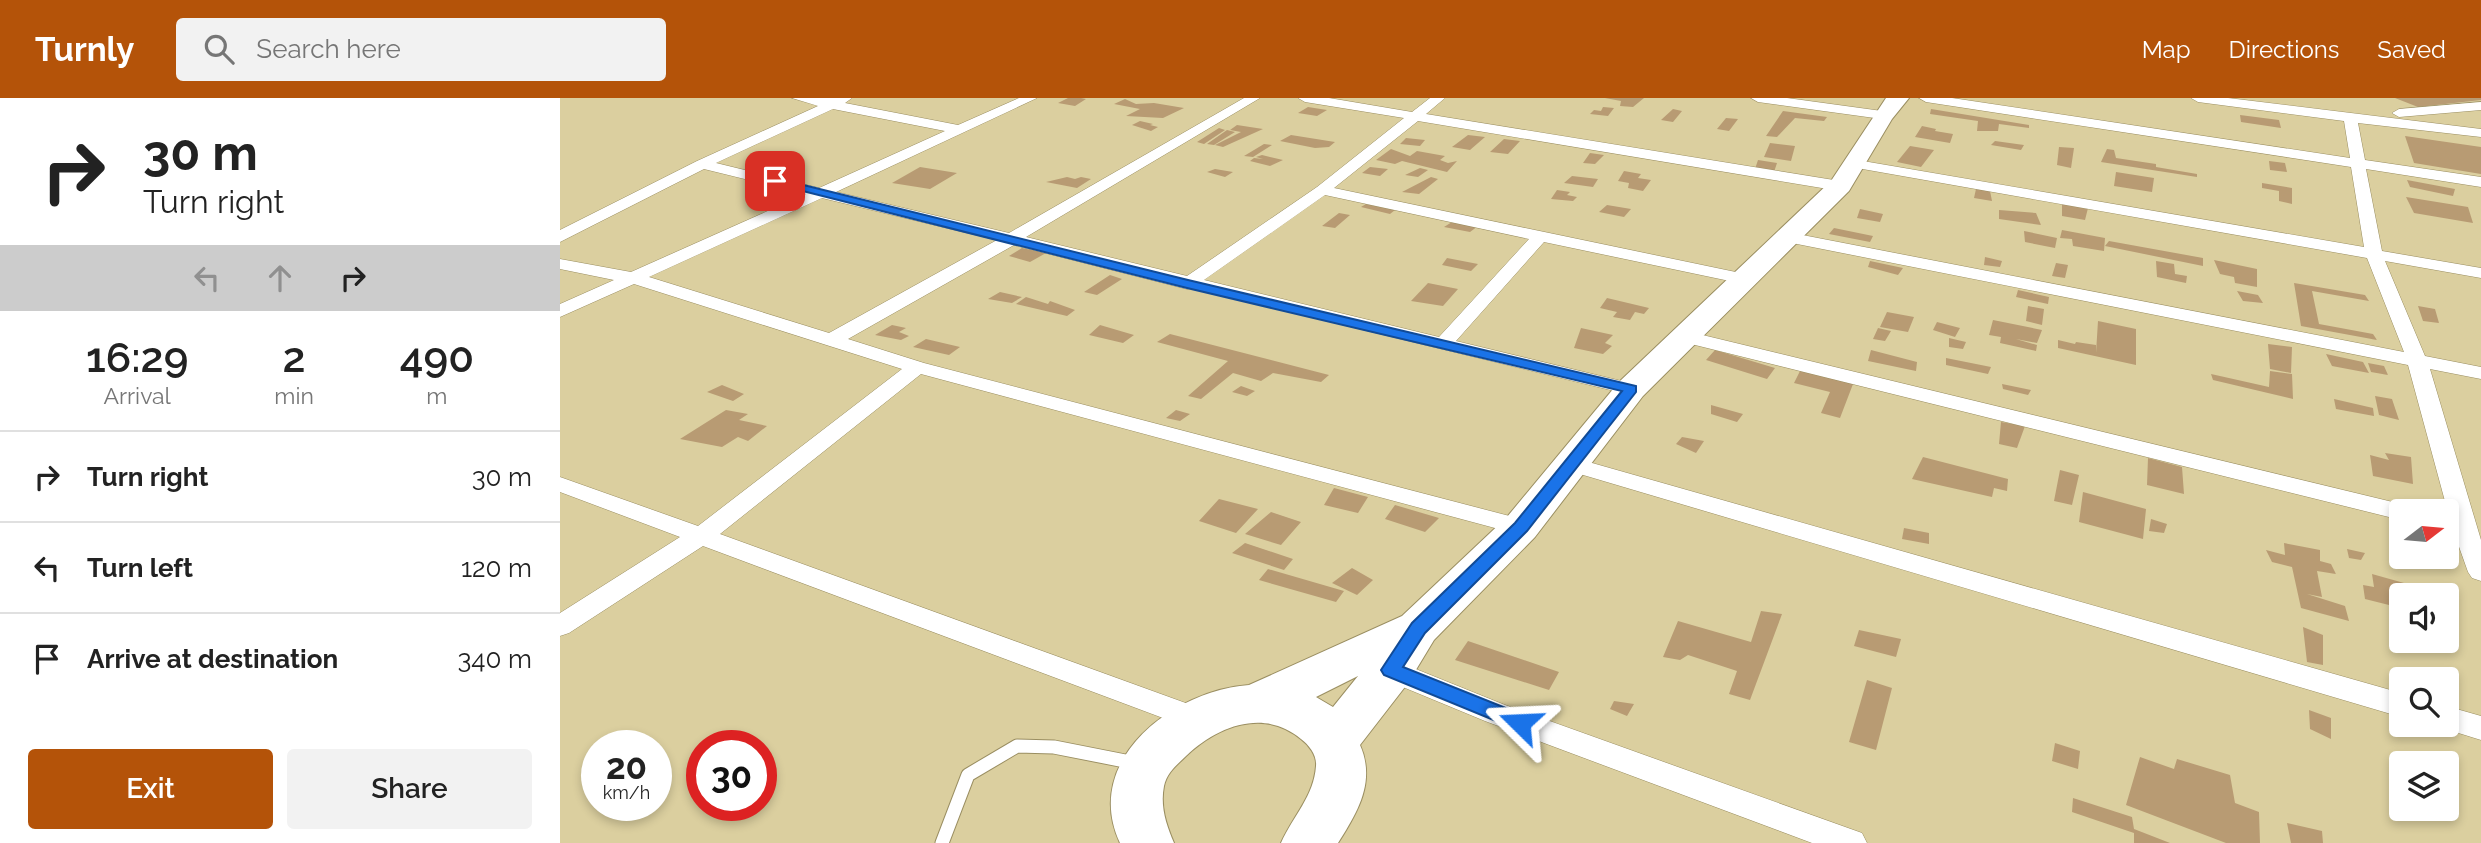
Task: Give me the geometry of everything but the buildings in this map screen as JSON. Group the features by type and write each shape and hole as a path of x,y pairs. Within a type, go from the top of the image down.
{"highway":[{"path":"1335,740 1391,670 1418,628 1521,527 1631,389 1848,175 1890,106"},
{"path":"1147,843 1137,825 1135,796 1146,765 1167,738 1195,718 1227,705 1261,701 1418,628"},
{"path":"1261,701 1300,710 1317,719 1335,740 1343,764 1341,792 1323,835"}],"street":[{"path":"799,98 839,101 960,130"},
{"path":"560,311 1030,98"},
{"path":"830,341 1253,98"},
{"path":"1305,98 1415,116 1848,175 2481,273"},
{"path":"1187,284 1322,190 1438,98"},
{"path":"1758,98 1890,106"},
{"path":"1926,98 2481,183"},
{"path":"2198,98 2481,133"},
{"path":"560,237 702,164 839,101"},
{"path":"2350,118 2481,106"},
{"path":"2350,118 2374,255 2417,360 2464,527 2481,572"},
{"path":"702,164 1187,284 1631,389"},
{"path":"1322,190 1744,279"},
{"path":"1442,345 1540,236"},
{"path":"1787,237 2481,373"},
{"path":"560,264 632,278 916,367 1521,527"},
{"path":"1686,337 1960,403 2173,459 2389,509"},
{"path":"560,626 702,534 916,367"},
{"path":"1571,464 2389,702"},
{"path":"560,484 702,534 1195,718"},
{"path":"1391,670 1495,713 1851,843"},
{"path":"2459,722 2481,728"}],"lane":[{"path":"942,843 968,775 1017,746 1054,747 1146,765"}],"route":[{"path":"775,181 1187,284 1631,389 1521,527 1418,628 1391,670 1520,723"}]}
